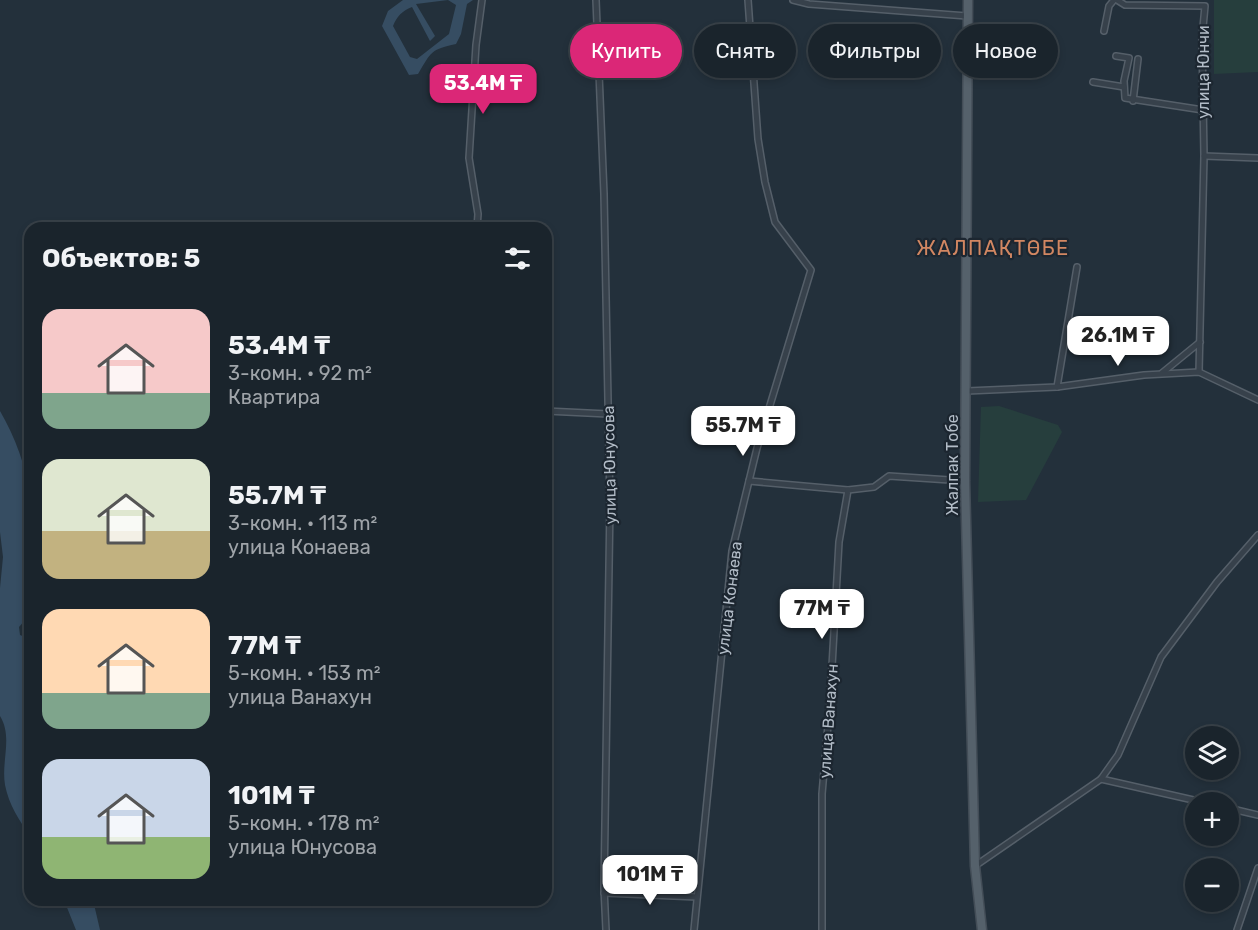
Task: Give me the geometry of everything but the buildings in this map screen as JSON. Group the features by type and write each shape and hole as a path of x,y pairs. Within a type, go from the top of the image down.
{"main road":[{"name":"Жалпак Тобе","path":"968,0 965,481 975,866 982,930"}],"street":[{"path":"477,222 469,158 476,45 482,0"},
{"name":"улица Юнусова","path":"596,0 604,194 610,503 604,893 606,930"},
{"name":"улица Конаева","path":"694,930 732,551 749,481 811,270 775,222 765,182 758,139 748,0"},
{"path":"793,0 967,16"},
{"path":"1104,31 1109,6 1116,0"},
{"name":"улица Юнчи","path":"1116,0 1125,5 1205,6 1202,38 1204,156 1199,372"},
{"path":"1116,56 1129,58 1124,87 1125,98 1203,110"},
{"path":"1133,101 1138,59"},
{"path":"1093,82 1124,87"},
{"path":"1204,156 1258,158"},
{"path":"1056,387 1077,267"},
{"path":"1161,374 1200,342"},
{"path":"967,391 1056,387 1161,374 1199,372 1258,400"},
{"path":"552,411 608,414"},
{"path":"749,481 848,490 874,487 890,476 965,481"},
{"name":"улица Ванахун","path":"822,930 822,794 839,542 848,490"},
{"path":"975,866 1101,779 1118,755 1161,657 1217,582 1258,535"},
{"path":"1101,779 1185,798"},
{"path":"1239,811 1258,815"},
{"path":"1237,930 1258,868"},
{"path":"604,893 697,897"}],"green space":[{"path":"1214,0 1258,0 1258,72 1214,74"},
{"path":"999,406 1058,425 1062,432 1026,500 978,502 981,407"}],"water":[{"path":"403,0 448,0 473,0 467,4 461,34 456,44 432,53 418,74 409,75 382,26 388,11","holes":["448,0 456,5 449,34 417,59 410,57 393,26 400,14 412,7 430,41 435,36 416,4"]},
{"path":"0,411 11,431 24,469 24,621 19,627 20,635 24,637 24,827 12,806 4,776 6,732 0,716 0,588 3,557 0,532"},
{"path":"66,906 94,906 100,930 76,930"}],"district":[{"name":"ЖАЛПАҚТӨБЕ","path":"993,248"}]}
